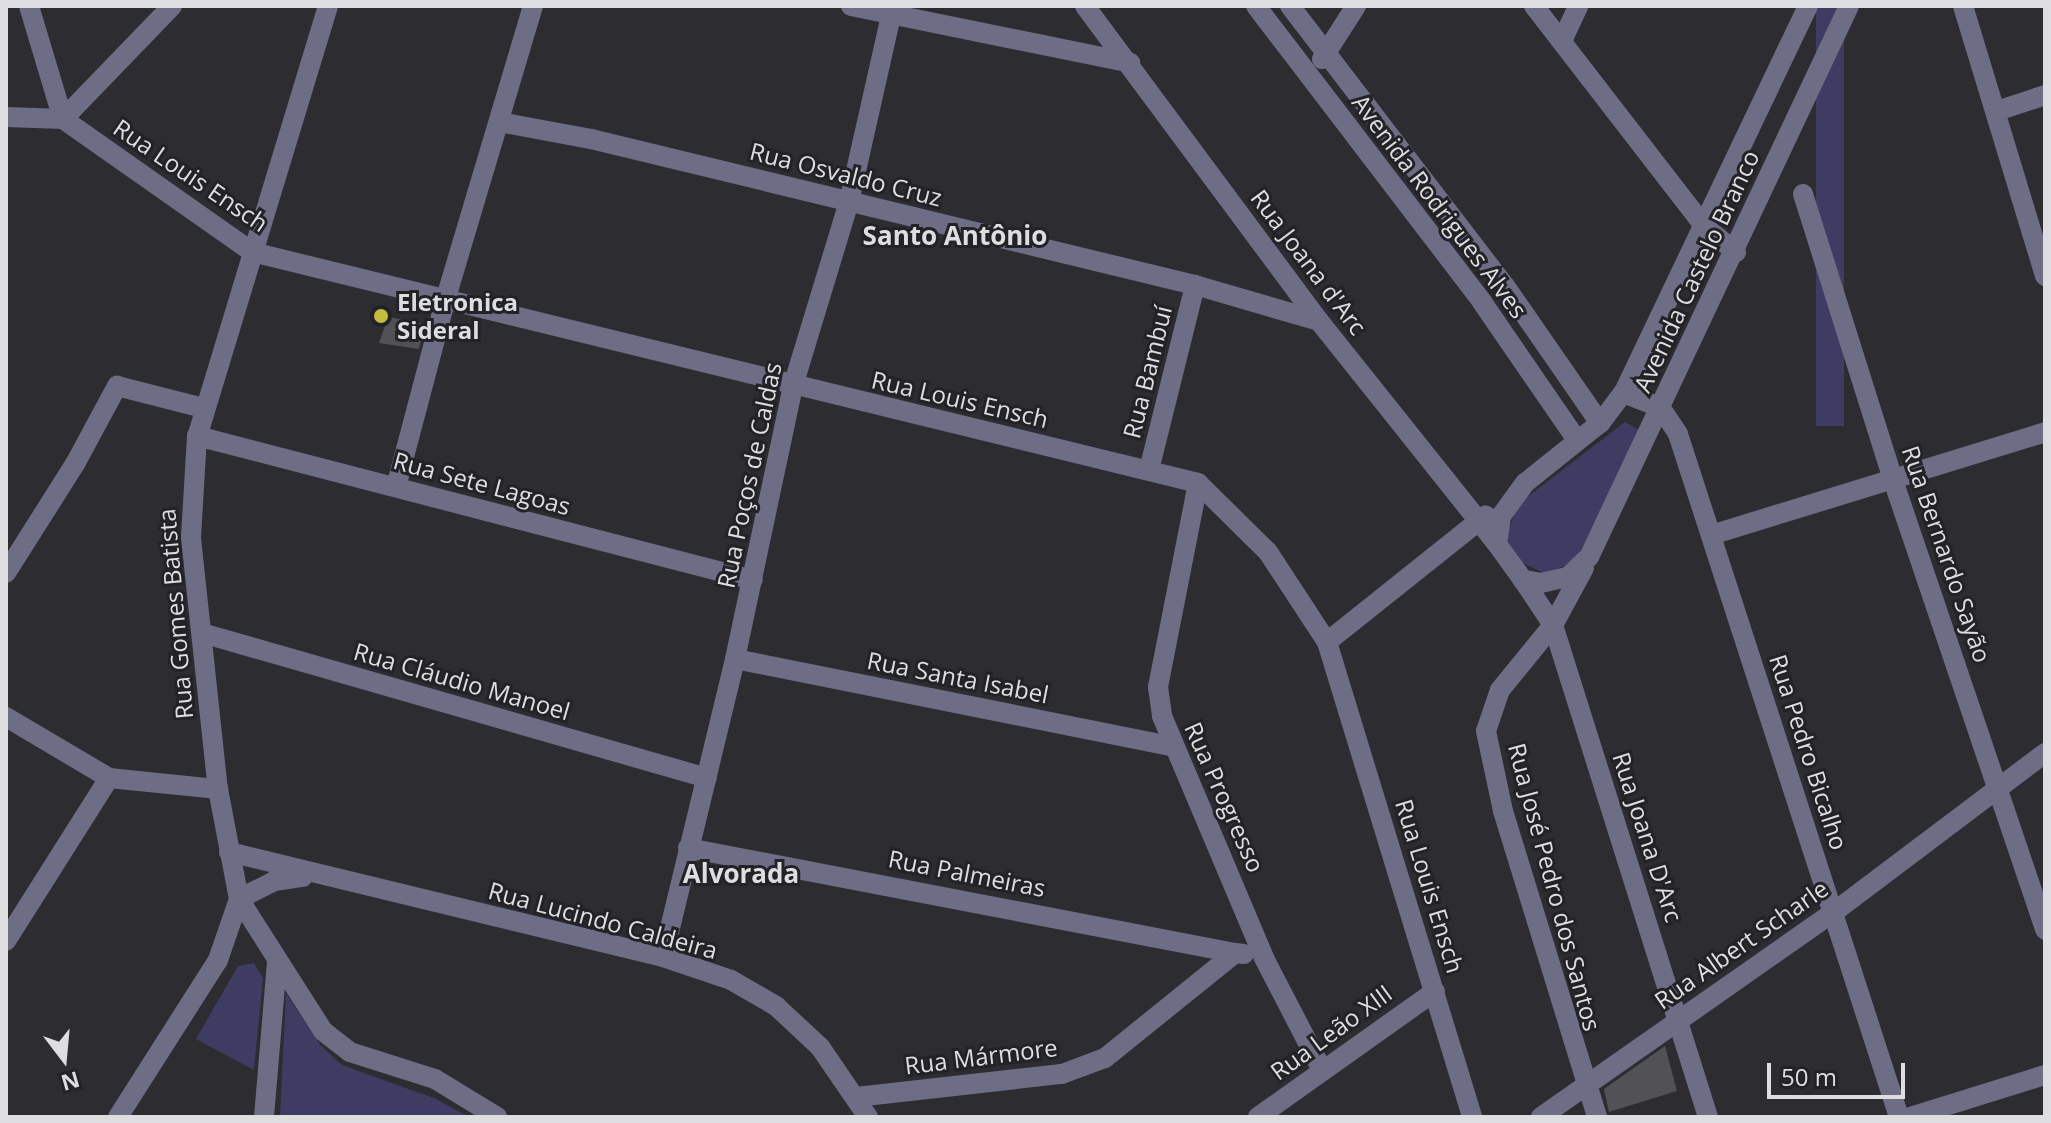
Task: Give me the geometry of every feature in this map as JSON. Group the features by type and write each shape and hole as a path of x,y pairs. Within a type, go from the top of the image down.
{"street":[{"path":"29,6 63,119"},
{"path":"6,117 63,119 172,6"},
{"name":"Rua Gomes Batista","path":"229,852 218,789 191,538 197,436 203,408 328,6"},
{"path":"396,487 445,301 533,6"},
{"path":"851,6 892,11 1130,63"},
{"name":"Rua Joana d'Arc","path":"1085,6 1319,321 1476,524 1497,544"},
{"name":"Avenida Rodrigues Alves","path":"1256,6 1482,302 1577,440"},
{"name":"Avenida Rodrigues Alves","path":"1290,6 1505,286 1600,423"},
{"path":"1305,70 1329,54 1356,6"},
{"path":"1534,6 1705,227 1736,252"},
{"path":"1562,41 1578,6"},
{"name":"Avenida Castelo Branco","path":"1327,642 1600,423 1623,393 1808,6"},
{"name":"Avenida Castelo Branco","path":"1553,625 1736,252 1849,6"},
{"path":"1963,6 2045,276"},
{"name":"Rua Poços de Caldas","path":"663,957 753,580 793,386 849,202 892,11"},
{"path":"1997,111 2045,95"},
{"name":"Rua Louis Ensch","path":"63,119 252,252 1198,483 1268,552 1327,642 1472,1117"},
{"name":"Rua Osvaldo Cruz","path":"499,122 591,139 1195,285 1319,321"},
{"name":"Rua Bernardo Sayão","path":"1803,194 1892,477 2045,930"},
{"name":"Rua Bambuí","path":"1149,470 1195,285"},
{"path":"1482,302 1505,286"},
{"path":"6,573 75,464 117,386 203,408"},
{"path":"1623,393 1660,407"},
{"name":"Rua Pedro Bicalho","path":"1660,407 1678,434 1899,1117"},
{"path":"1711,535 2045,432"},
{"name":"Rua Sete Lagoas","path":"197,436 753,580"},
{"name":"Rua Progresso","path":"1198,483 1158,687 1171,746 1264,958 1322,1070"},
{"name":"Avenida Castelo Branco","path":"1497,544 1501,516 1525,483"},
{"path":"1497,544 1523,580"},
{"name":"Avenida Castelo Branco","path":"1523,580 1541,583 1568,577 1589,557"},
{"name":"Rua Joana D'Arc","path":"1523,580 1553,625 1708,1117"},
{"name":"Rua José Pedro dos Santos","path":"1553,625 1500,690 1486,731 1503,811 1584,1086 1597,1117"},
{"name":"Rua Cláudio Manoel","path":"202,633 707,778"},
{"name":"Rua Santa Isabel","path":"735,659 1171,746"},
{"path":"6,717 109,778 218,789"},
{"name":"Rua Albert Scharle","path":"1541,1117 1834,912 1998,785 2045,753"},
{"path":"7,938 109,778"},
{"name":"Rua Palmeiras","path":"688,848 1235,953"},
{"path":"229,852 239,899 323,1031 350,1052 435,1079 497,1117"},
{"name":"Rua Lucindo Caldeira","path":"229,852 317,877 663,957 731,980 776,1006 820,1047 868,1117"},
{"name":"Rua Lucindo Caldeira","path":"239,899 274,881 317,877"},
{"path":"118,1117 218,960 239,899"},
{"path":"1235,953 1264,958"},
{"name":"Rua Mármore","path":"856,1097 1062,1074 1105,1058 1235,953"},
{"path":"264,1117 277,963"},
{"name":"Rua Leão XIII","path":"1258,1117 1435,991"},
{"path":"1910,1117 2045,1075"}],"shaded area":[{"path":"1816,6 1844,6 1844,426 1816,426"},
{"path":"1625,422 1641,431 1575,561 1546,574 1517,560 1506,538 1517,505"},
{"path":"254,963 263,978 254,1070 196,1039 238,966"},
{"path":"286,993 321,1046 342,1065 436,1099 469,1117 280,1117"}],"building":[{"path":"388,317 425,324 419,349 379,343"},
{"path":"1665,1046 1677,1091 1609,1112 1604,1089"}],"place":[{"name":"Eletronica Sideral","path":"381,316"}],"district":[{"name":"Santo Antônio","path":"955,236"},
{"name":"Alvorada","path":"741,874"}]}
